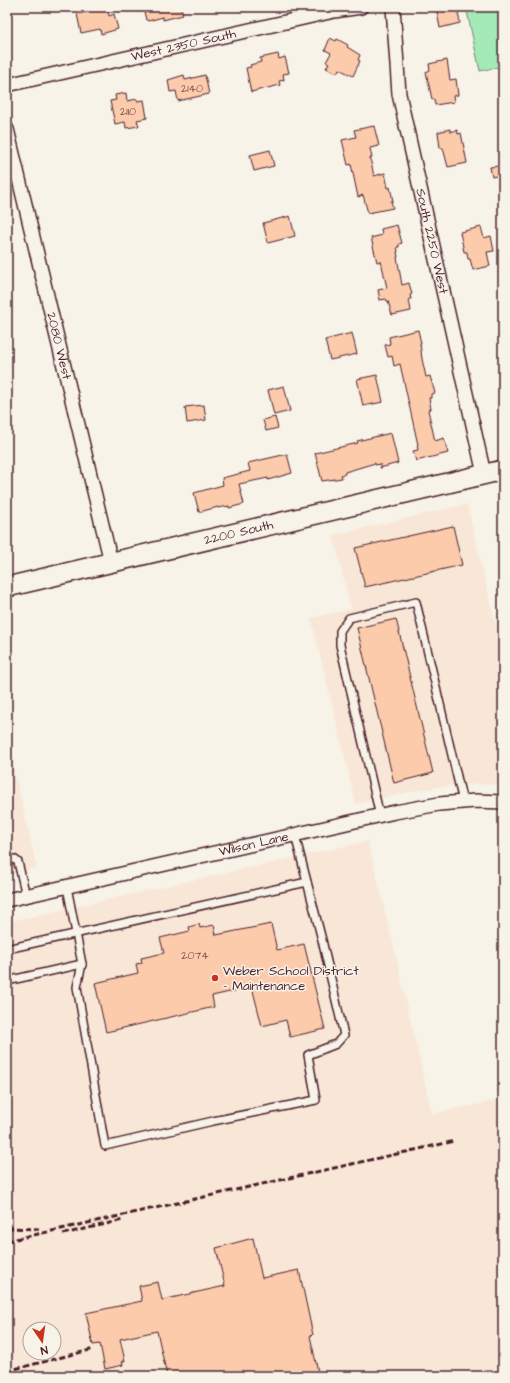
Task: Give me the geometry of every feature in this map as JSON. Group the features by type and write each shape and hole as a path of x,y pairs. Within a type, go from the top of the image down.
{"street":[{"name":"West 2350 South","path":"7,85 334,11 361,7"},
{"name":"South 2250 West","path":"393,7 399,94 477,476"},
{"name":"2080 West","path":"7,129 111,562"},
{"name":"2200 South","path":"7,587 503,470"},
{"name":"Wilson Lane","path":"7,900 439,804 463,802 503,802"}],"lane":[{"path":"380,816 340,645 340,631 349,618 416,602 463,802"},
{"path":"67,887 82,964 77,987 105,1146 213,1120 316,1100 308,1055 336,1044 344,1035 322,940 295,835"},
{"path":"7,858 14,859 18,862 26,896"},
{"path":"7,949 307,882"},
{"path":"7,981 82,964"}],"shaded area":[{"path":"467,504 503,655 503,785 477,784 437,787 356,804 311,618 351,609 333,535"},
{"path":"7,740 37,868 7,875"},
{"path":"368,841 432,1114 503,1099 503,1376 7,1376 7,922"}],"green space":[{"path":"466,7 503,7 503,66 480,71"}],"building":[{"path":"86,7 96,7 97,10 107,8 109,16 114,14 118,29 101,34 100,29 81,33 77,14 87,12"},
{"path":"143,7 181,7 183,15 163,20 163,17 148,21 146,20"},
{"path":"436,7 457,7 460,23 440,28"},
{"path":"330,38 336,41 337,39 348,45 347,47 360,55 358,60 360,61 353,76 339,69 337,73 326,68 329,63 326,62 331,53 325,50"},
{"path":"278,54 279,59 285,57 289,73 283,74 284,80 279,81 280,85 251,92 246,68 251,67 250,65 261,62 260,58"},
{"path":"447,60 450,80 456,79 458,95 453,96 454,102 435,105 434,99 432,99 426,72 430,70 429,64"},
{"path":"184,75 185,80 205,75 209,94 178,101 176,91 170,92 168,80"},
{"path":"126,93 127,101 137,99 137,101 144,100 147,118 137,120 139,126 126,128 125,122 115,124 110,101 116,100 115,95"},
{"path":"374,126 379,146 370,148 372,158 370,158 374,176 385,173 388,188 390,187 393,208 368,213 363,195 358,197 351,164 348,165 342,140 356,137 354,130"},
{"path":"450,129 450,132 457,130 458,134 461,133 467,163 448,167 443,148 440,148 438,132"},
{"path":"270,150 274,166 254,171 250,155"},
{"path":"499,166 501,175 492,177 490,167"},
{"path":"290,216 295,236 268,243 263,223"},
{"path":"397,225 402,243 399,244 399,247 397,247 397,257 402,285 409,283 412,294 410,295 411,299 409,299 411,311 392,315 388,301 386,299 380,300 378,290 387,288 381,261 377,262 371,238 382,235 381,229"},
{"path":"481,227 484,238 491,236 494,251 487,252 490,266 473,270 470,259 468,259 467,252 464,252 460,232"},
{"path":"418,330 426,377 430,376 435,393 431,394 431,398 429,398 431,409 428,410 435,441 444,438 448,453 416,461 413,451 418,450 418,445 400,364 394,366 392,356 388,357 385,345 390,344 389,337"},
{"path":"352,333 357,354 330,360 325,340"},
{"path":"377,375 383,402 363,406 357,379"},
{"path":"284,386 290,411 274,415 268,390"},
{"path":"204,405 206,420 187,423 185,407"},
{"path":"275,417 278,428 266,431 263,420"},
{"path":"391,433 398,463 380,468 380,464 375,465 375,463 345,472 345,474 341,475 342,478 322,481 315,453 358,443 357,441"},
{"path":"287,454 292,473 268,480 268,478 239,484 244,504 229,508 229,506 218,507 199,512 194,493 223,485 222,478 250,471 248,463"},
{"path":"453,526 462,565 365,587 355,548"},
{"path":"396,619 433,773 394,783 357,628"},
{"name":"Weber School District - Maintenance","path":"199,924 200,928 214,925 216,935 271,924 277,950 304,944 325,1029 290,1037 286,1020 262,1026 252,987 212,996 214,1007 106,1032 95,983 138,973 136,964 142,963 141,958 164,953 160,938 190,931 189,927"},
{"path":"253,1238 262,1278 299,1270 313,1335 310,1336 319,1376 167,1376 157,1331 120,1339 125,1361 122,1361 123,1365 105,1369 100,1344 93,1345 86,1313 142,1301 139,1286 158,1282 162,1300 225,1286 216,1248"}],"railway":[{"path":"7,1241 455,1141"},
{"path":"63,1234 123,1220"},
{"path":"7,1228 39,1229"},
{"path":"7,1371 94,1349"}],"place":[{"name":"Weber School District - Maintenance","path":"215,978"}]}
